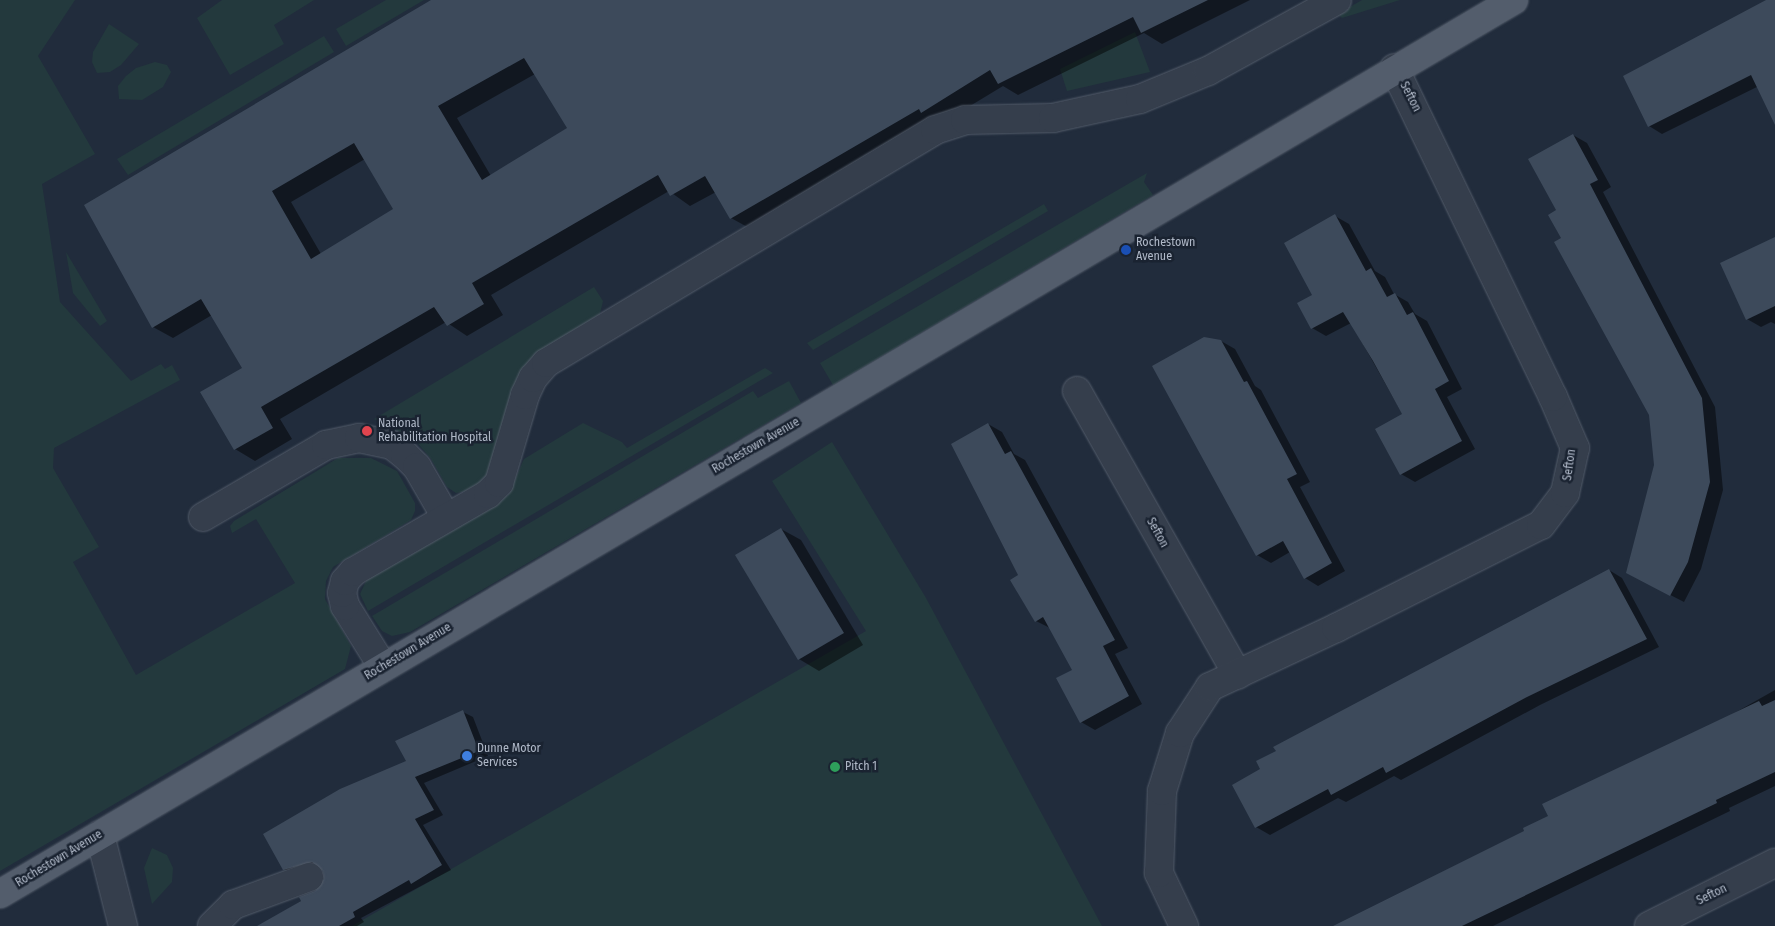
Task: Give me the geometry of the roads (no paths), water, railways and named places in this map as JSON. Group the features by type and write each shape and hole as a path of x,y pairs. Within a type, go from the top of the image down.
{"main road":[{"name":"Rochestown Avenue","path":"0,894 1394,68 1514,0"}],"street":[{"path":"383,667 345,606 342,593 345,581 354,572 488,494 499,483 525,395 533,378 546,363 659,288 807,200 935,130 965,120 1053,118 1140,99 1171,88 1248,44 1337,0"},
{"name":"Sefton","path":"1184,926 1159,873 1162,790 1180,733 1210,687 1541,526 1565,493 1574,448 1554,397 1394,68"},
{"name":"Sefton","path":"1077,391 1238,675"},
{"path":"202,518 326,444 359,438 392,445 405,455 417,467 446,517"},
{"path":"100,835 123,926"},
{"name":"Sefton","path":"1649,926 1775,864"},
{"path":"212,926 233,905 309,877"}],"place":[{"name":"Rochestown Avenue","path":"1126,250"},
{"name":"National Rehabilitation Hospital","path":"367,431"},
{"name":"Dunne Motor Services","path":"467,756"},
{"name":"Pitch 1","path":"835,767"}]}
